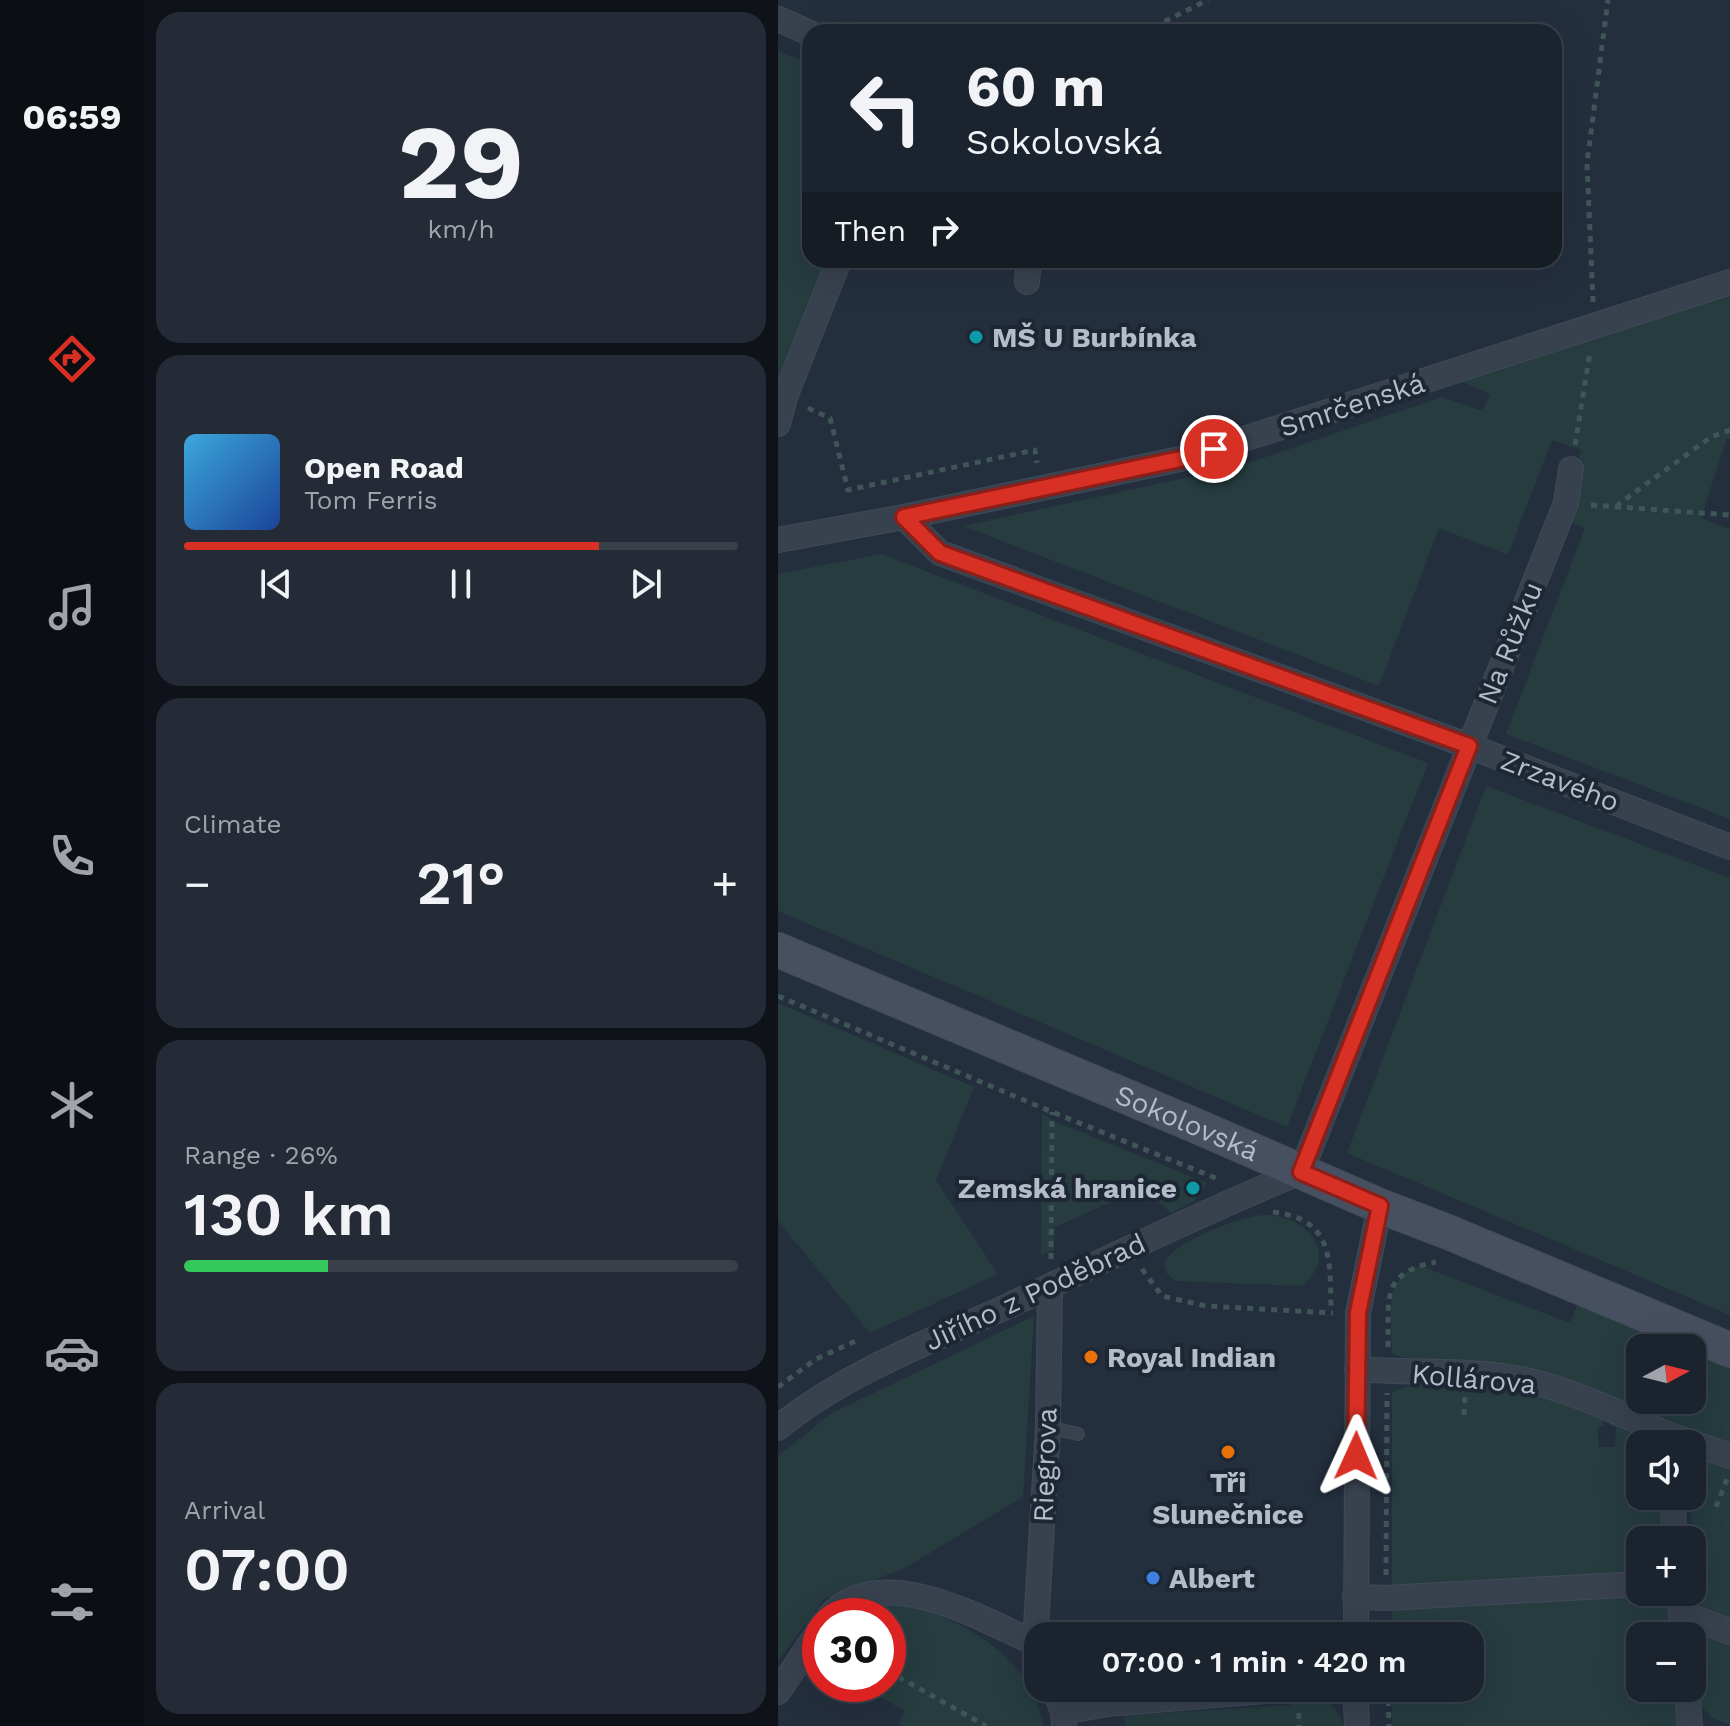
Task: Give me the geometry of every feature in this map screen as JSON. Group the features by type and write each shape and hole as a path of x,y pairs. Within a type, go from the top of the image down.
{"street":[{"path":"778,19 802,30"},
{"path":"778,424 785,397 836,268"},
{"name":"Smrčenská","path":"778,540 1185,458 1730,282"},
{"name":"Na Růžku","path":"1301,1172 1566,503 1571,469"},
{"name":"Zrzavého","path":"904,517 940,553 1469,746 1730,847"},
{"name":"Sokolovská","path":"778,950 1380,1206 1730,1350"},
{"name":"Jiřího z Poděbrad","path":"778,1428 807,1404 856,1377 1229,1202 1301,1172"},
{"path":"1356,1622 1358,1313 1380,1206"},
{"name":"Riegrova","path":"1037,1622 1048,1427 1050,1286"},
{"name":"Kollárova","path":"1357,1369 1527,1380 1560,1389 1648,1430"},
{"path":"1706,1450 1730,1456"},
{"path":"1355,1597 1626,1585"},
{"name":"Riegrova","path":"860,1598 884,1592 907,1593 954,1607 1024,1641"},
{"path":"1681,1613 1730,1632"},
{"path":"778,1692 802,1656"},
{"path":"1064,1719 1107,1704 1131,1702"},
{"path":"1356,1702 1357,1726"},
{"path":"1688,1702 1690,1726"}],"lane":[{"path":"1048,1427 1078,1434"}],"path":[{"path":"1159,24 1208,0"},
{"path":"1571,469 1593,327 1587,163 1608,0"},
{"path":"785,397 830,418 848,490 1035,450 1042,487"},
{"path":"1616,506 1711,437 1730,430"},
{"path":"1566,503 1730,515"},
{"path":"778,996 1052,1112 1218,1178 1237,1216 1262,1211 1298,1216 1316,1231 1324,1244 1330,1262 1331,1313 1206,1306 1162,1296 1139,1265"},
{"path":"1050,1286 1052,1112"},
{"path":"1386,1622 1387,1372 1392,1290 1398,1276 1413,1266 1444,1260"},
{"path":"778,1387 816,1359 860,1339"},
{"path":"1716,1507 1730,1471"},
{"path":"906,1681 986,1726"},
{"path":"1388,1702 1389,1726"}],"green space":[{"path":"778,51 802,61 802,268 827,268 778,392"},
{"path":"1730,294 1730,439 1727,438 1701,518 1730,529 1730,819 1506,734 1585,528 1567,521 1581,450 1552,440 1508,555 1439,528 1379,686 963,526 1236,467 1442,397 1482,411 1490,394 1463,382"},
{"path":"881,554 1428,763 1287,1127 778,911 778,574"},
{"path":"1486,786 1730,878 1730,1315 1347,1153"},
{"path":"778,1003 974,1087 936,1180 998,1274 870,1333 778,1221"},
{"path":"1042,1113 1052,1120 1207,1183 1193,1202 1171,1213 1143,1188 1055,1227 1054,1250 1041,1256"},
{"path":"1263,1215 1293,1221 1305,1228 1313,1238 1318,1249 1318,1261 1302,1286 1175,1281 1167,1274 1164,1263 1181,1246 1224,1225"},
{"path":"1421,1266 1570,1323 1578,1303 1657,1334 1626,1334 1626,1405 1532,1369 1417,1363 1392,1353 1392,1300 1400,1278 1409,1270"},
{"path":"1034,1316 1023,1497 905,1568 827,1598 802,1598 802,1629 778,1661 778,1456 832,1413"},
{"path":"1706,1354 1730,1363 1730,1448 1706,1439 1706,1430 1690,1429 1650,1414 1706,1414"},
{"path":"1413,1384 1527,1391 1604,1420 1603,1426 1598,1426 1598,1447 1615,1447 1616,1427 1610,1426 1611,1422 1630,1430 1626,1430 1626,1510 1662,1510 1663,1526 1626,1526 1626,1579 1392,1590 1392,1392"},
{"path":"1706,1455 1730,1461 1730,1621 1712,1614 1703,1606 1706,1606 1706,1526 1692,1526 1691,1510 1706,1510"},
{"path":"1626,1593 1626,1606 1669,1606 1671,1622 1626,1622 1626,1702 1679,1702 1681,1726 1392,1726 1392,1702 1484,1702 1484,1622 1392,1622 1392,1602"},
{"path":"906,1606 944,1617 967,1629 1008,1659 1024,1679 1024,1702 1036,1702 1043,1726 904,1726 899,1723 905,1711 890,1702 906,1702"},
{"path":"1717,1637 1730,1642 1730,1725 1712,1718 1701,1706 1701,1702 1706,1702 1707,1638"},
{"path":"1293,1702 1328,1702 1344,1726 1125,1726 1124,1715 1293,1705"}],"place":[{"name":"MŠ U Burbínka","path":"976,337"},
{"name":"Zemská hranice","path":"1193,1188"},
{"name":"Royal Indian","path":"1091,1357"},
{"name":"Tři Slunečnice","path":"1228,1452"},
{"name":"Albert","path":"1153,1578"}],"route":[{"path":"1214,449 1185,458 904,517 940,553 1469,746 1301,1172 1380,1206 1358,1313 1356,1456"}]}
